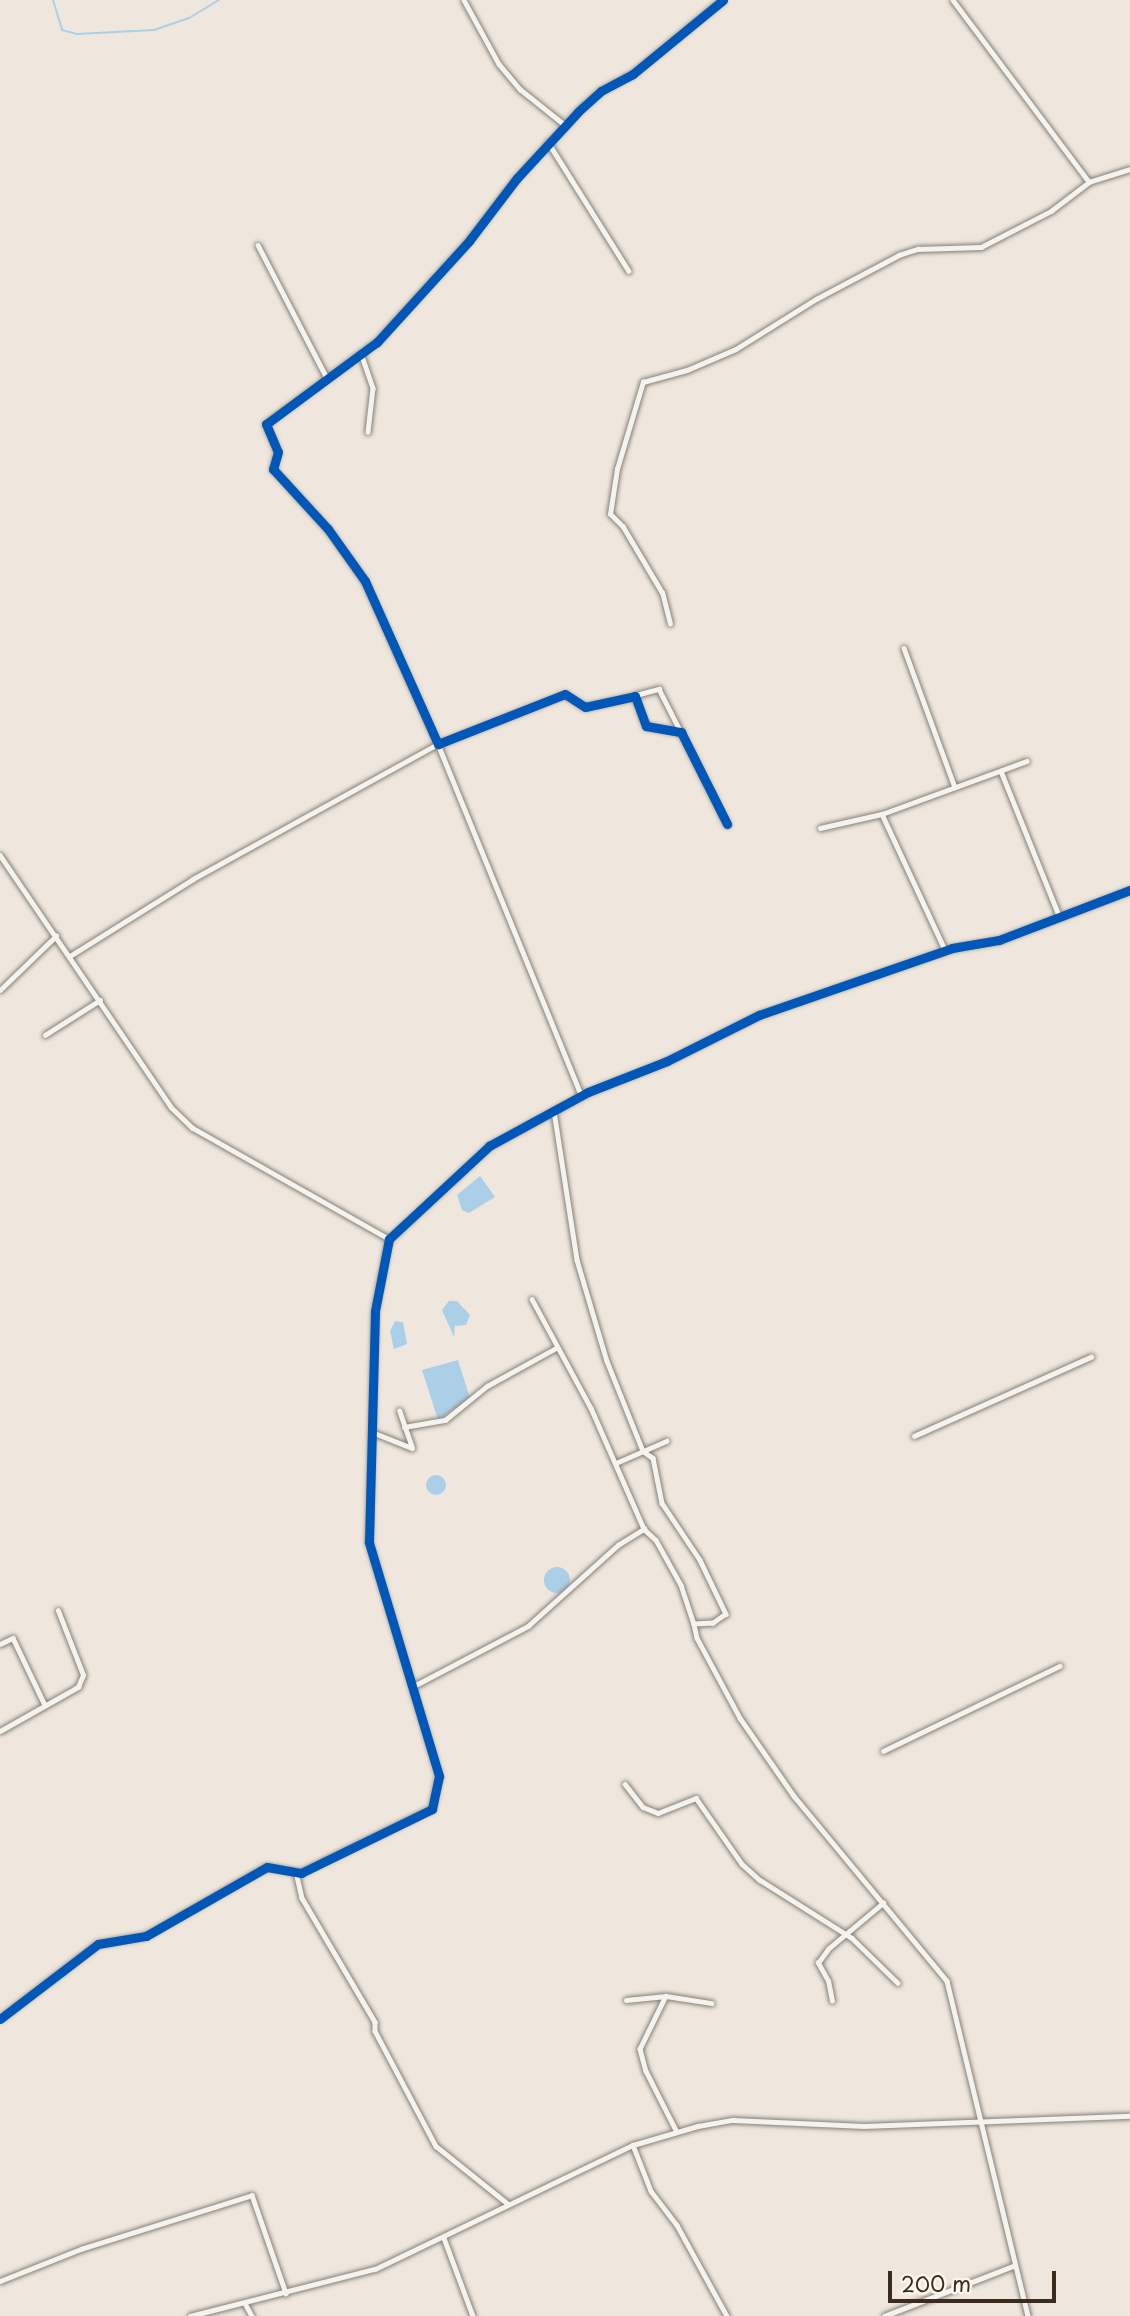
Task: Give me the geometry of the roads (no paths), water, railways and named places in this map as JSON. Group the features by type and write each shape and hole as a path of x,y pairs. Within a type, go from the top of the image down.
{"street":[{"path":"464,0 499,64 520,89 565,125"},
{"path":"582,1096 438,744 365,581 328,529 273,469 278,452 267,421 362,356 470,241 548,142 565,125 601,91 633,74 723,0"},
{"path":"953,0 988,51 1055,131 1089,182"},
{"path":"548,142 629,271"},
{"path":"670,624 662,593 623,527 610,514 617,469 643,382 687,370 736,349 816,299 899,255 918,249 982,247 1051,211 1089,182 1130,169"},
{"path":"258,245 327,378"},
{"path":"362,356 373,388 368,432"},
{"path":"904,648 955,787"},
{"path":"70,956 193,879 438,744 565,694 591,707 659,689 727,824"},
{"path":"635,695 646,726 681,732"},
{"path":"820,828 883,814 1027,761"},
{"path":"1001,771 1059,915"},
{"path":"883,814 946,950"},
{"path":"0,855 171,1107 193,1128 389,1239"},
{"path":"0,2019 98,1944 146,1936 267,1867 296,1872 432,1809 439,1776 369,1542 375,1311 389,1239 489,1146 582,1096 759,1015 946,950 999,940 1059,915 1090,908 1130,890"},
{"path":"0,990 56,936"},
{"path":"45,1035 100,1000"},
{"path":"554,1111 578,1260 607,1361 643,1451 653,1458 662,1503 700,1560 726,1614 713,1623 694,1624"},
{"path":"532,1299 616,1463 644,1529 656,1540 681,1585 694,1624 740,1718 794,1796 947,1981 982,2122 1013,2266 1028,2316"},
{"path":"404,1427 446,1420 487,1386 556,1348"},
{"path":"914,1436 1091,1357"},
{"path":"372,1432 412,1448 399,1411"},
{"path":"616,1463 666,1441"},
{"path":"412,1687 528,1626 618,1545 644,1529"},
{"path":"0,1731 78,1687 83,1675 58,1611"},
{"path":"0,1644 13,1638 45,1705"},
{"path":"883,1751 1060,1667"},
{"path":"625,1784 643,1807 658,1813 696,1798 742,1864 760,1880 845,1935 898,1983"},
{"path":"296,1872 302,1898 375,2022 375,2031 436,2146 507,2203"},
{"path":"832,2001 828,1981 817,1963 883,1903"},
{"path":"666,1996 640,2049 677,2132"},
{"path":"626,2000 666,1996 711,2003"},
{"path":"190,2316 375,2269 444,2238 507,2203 633,2145 733,2120 864,2126 1130,2116"},
{"path":"633,2145 651,2191 677,2225 727,2316"},
{"path":"0,2281 81,2249 252,2195 286,2293"},
{"path":"444,2238 473,2316"},
{"path":"884,2316 1013,2266"},
{"path":"244,2304 251,2316"}],"water":[{"path":"480,1176 495,1197 469,1213 462,1210 457,1195"},
{"path":"449,1301 457,1301 470,1315 466,1325 455,1326 454,1337 442,1310"},
{"path":"395,1321 403,1322 407,1344 394,1349 390,1331"},
{"path":"458,1360 470,1398 438,1420 422,1370"},
{"path":"436,1475 443,1478 446,1485 443,1492 436,1495 429,1492 426,1485 429,1478"},
{"path":"557,1567 567,1570 570,1580 567,1590 557,1593 547,1590 544,1580 547,1570"}],"waterway":[{"path":"53,0 62,30 77,34 154,30 189,18 219,0"}]}
